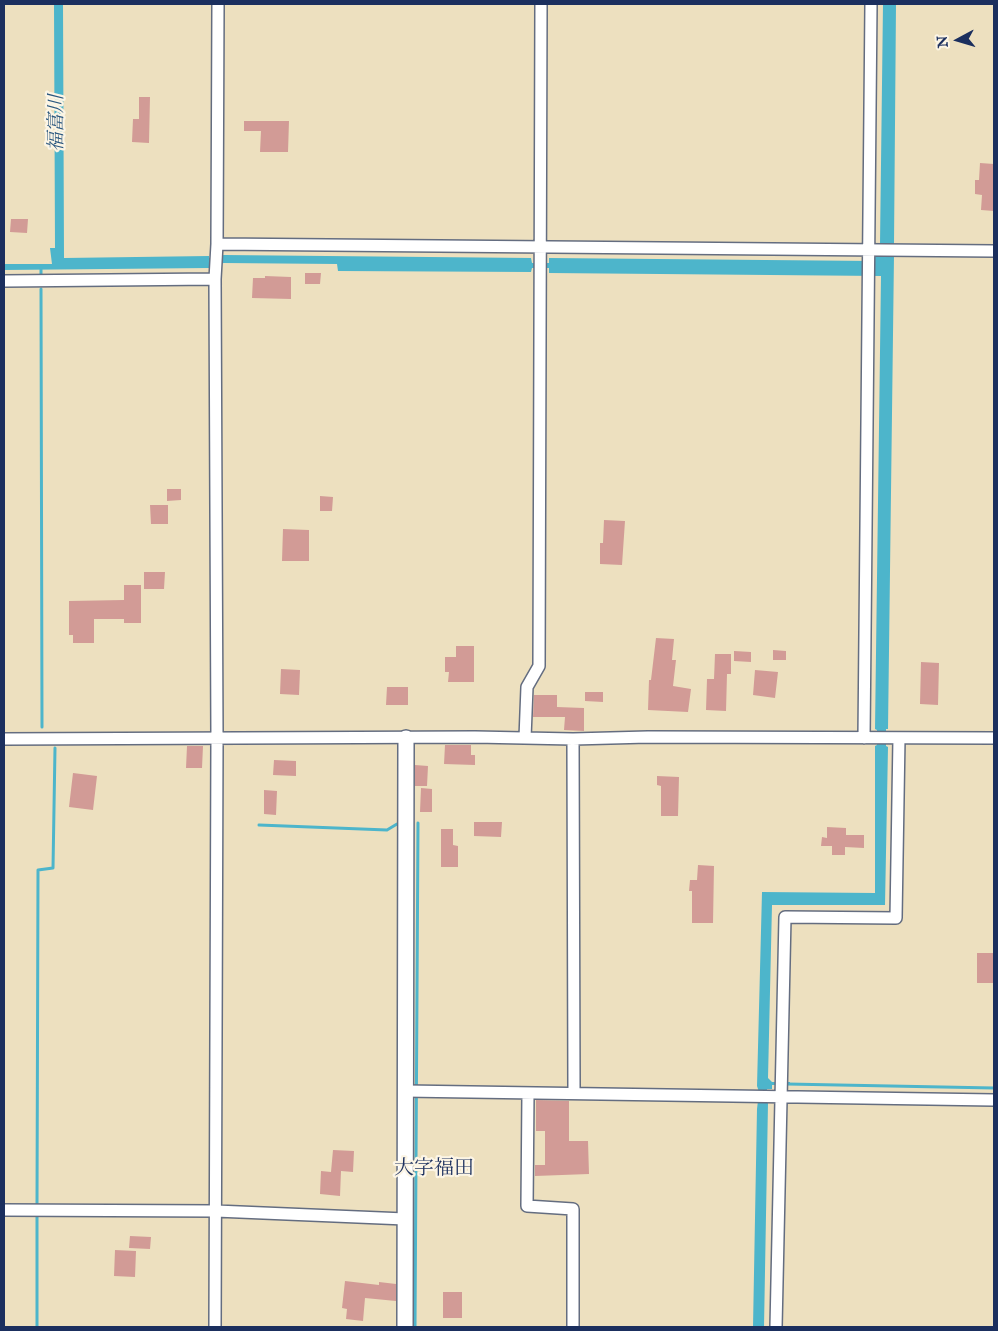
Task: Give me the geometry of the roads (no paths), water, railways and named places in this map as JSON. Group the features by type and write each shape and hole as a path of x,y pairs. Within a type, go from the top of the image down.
{"street":[{"path":"215,1327 217,738 215,274 217,249 218,4"},
{"path":"525,738 527,687 539,666 542,4"},
{"path":"869,738 868,280 877,252 871,4"},
{"path":"217,249 540,247 877,252 994,251"},
{"path":"4,281 215,274"},
{"path":"4,740 475,737 573,739 648,737 994,738"},
{"path":"405,1327 405,1219 413,1091 406,738"},
{"path":"776,1327 778,1090 785,917 896,918 894,738"},
{"path":"573,739 574,1093"},
{"path":"413,1091 753,1097 778,1090 994,1100"},
{"path":"528,1093 528,1206 573,1208 573,1327"},
{"path":"4,1210 216,1211 405,1219"}],"water":[{"name":"福富川","path":"54,4 63,4 64,258 209,256 209,258 224,255 531,258 532,263 549,263 549,258 873,261 882,245 880,244 883,4 896,4 894,244 888,244 894,255 885,905 772,905 768,1078 772,1082 790,1082 790,1085 772,1085 772,1089 767,1089 764,1327 753,1327 762,892 875,893 875,746 877,745 877,730 875,729 881,276 549,273 549,268 532,268 531,272 338,271 337,264 224,263 210,265 209,268 4,270 4,264 52,264 50,248 55,248"}],"waterway":[{"path":"41,267 41,275"},
{"path":"41,289 42,727"},
{"path":"37,1204 38,870 53,868 55,748"},
{"path":"415,1327 418,823"},
{"path":"259,825 387,830 397,824"},
{"path":"787,1084 994,1088"},
{"path":"37,1215 37,1327"}],"district":[{"name":"大字福田","path":"434,1170"}]}
